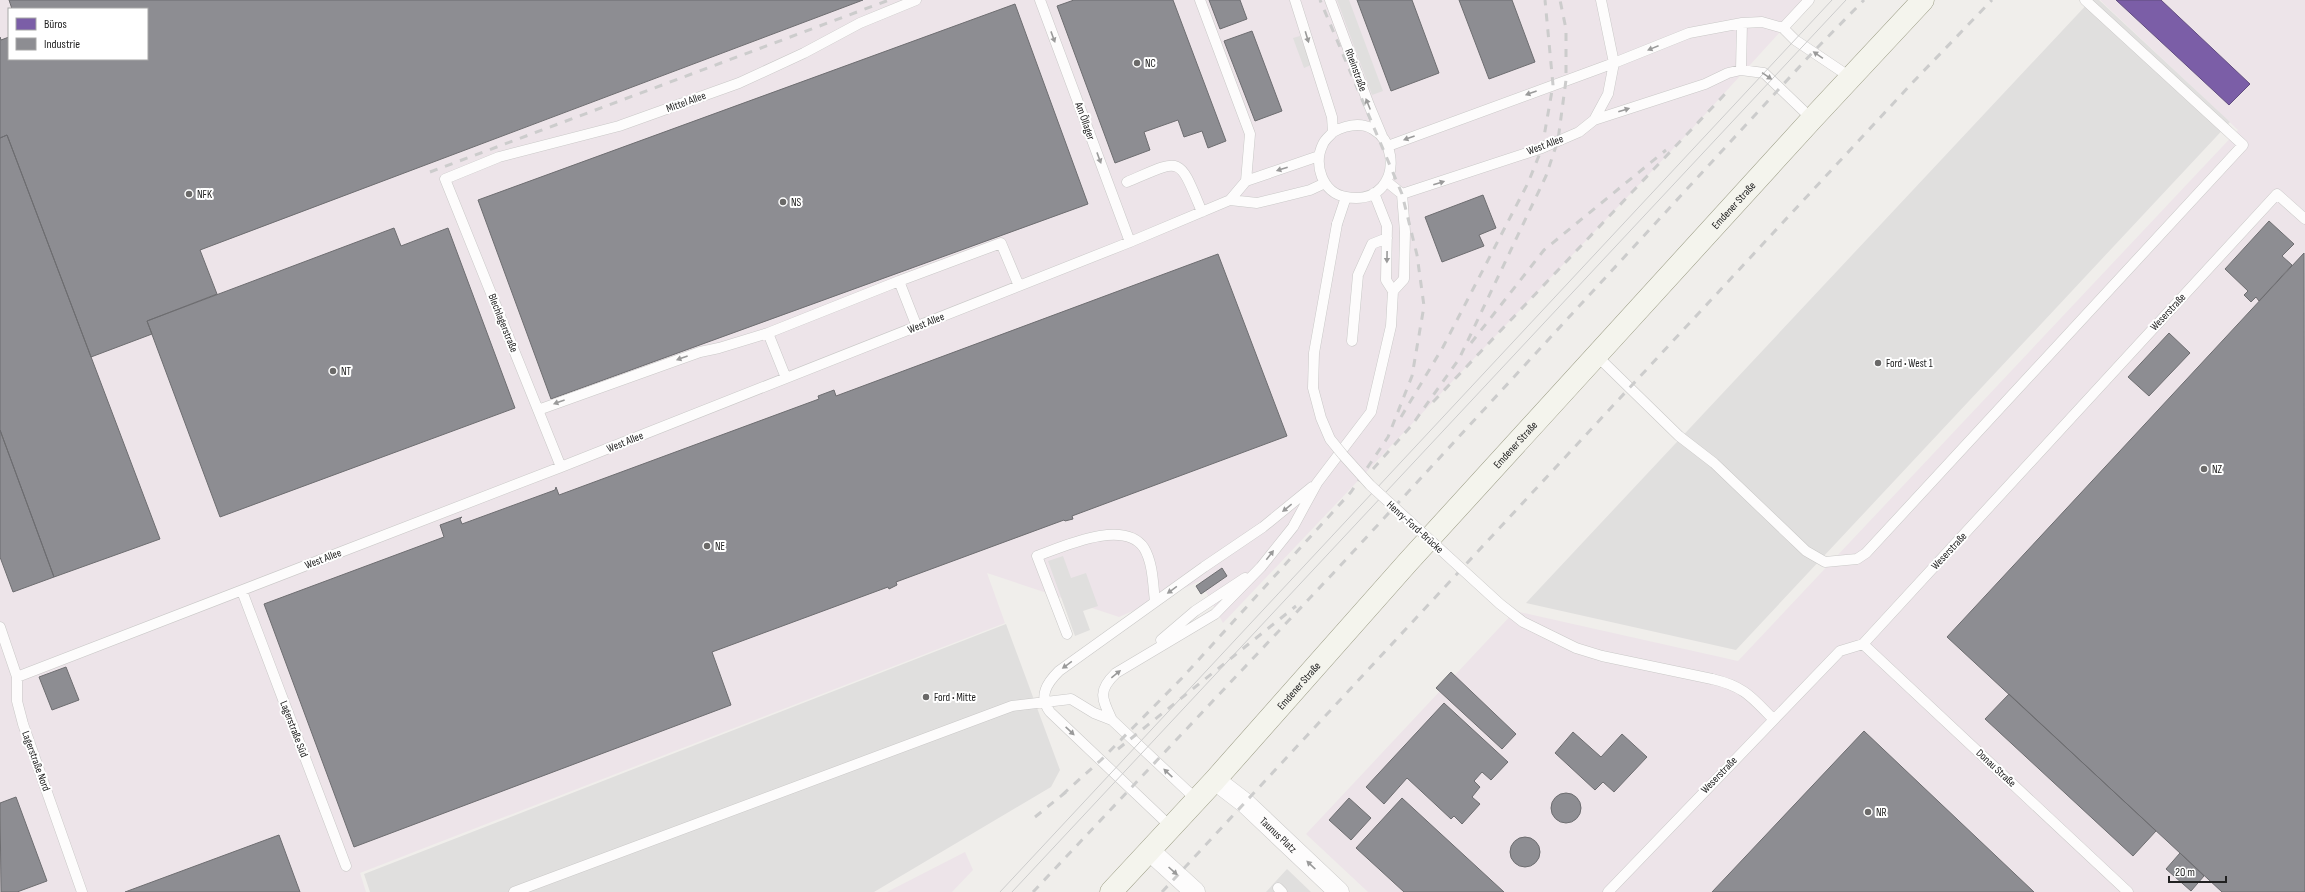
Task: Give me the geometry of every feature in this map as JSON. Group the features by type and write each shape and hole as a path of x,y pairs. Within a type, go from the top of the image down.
{"street":[{"name":"Emdener Straße","path":"1111,892 1197,800 1408,562 1596,355 1812,118 1923,0"},
{"name":"Taunus Platz","path":"1214,780 1265,822 1339,892"},
{"path":"1150,851 1195,892"}],"lane":[{"name":"Mittel Allee","path":"445,178 499,157 619,126 739,83 804,53 860,23 916,0"},
{"name":"Am Öllager","path":"1040,0 1130,242"},
{"path":"1200,0 1250,134 1246,181 1319,156"},
{"path":"1295,0 1330,112 1333,132"},
{"name":"Rheinstraße","path":"1330,0 1369,106 1386,143"},
{"path":"1594,120 1608,94 1614,63 1601,0"},
{"path":"1783,28 1809,0"},
{"path":"1596,355 1679,436 1714,463 1806,551 1825,562 1857,559 1866,553 2242,145 2085,0"},
{"path":"1386,143 1614,63 1689,33 1742,23 1762,22 1783,28 1795,40 1850,77"},
{"path":"1742,23 1741,70 1764,73 1812,118"},
{"name":"West Allee","path":"1402,194 1542,148 1579,132 1594,120 1705,84 1728,73 1741,70"},
{"path":"1348,126 1364,126 1374,130 1386,143 1392,157 1391,169 1386,181 1374,193 1360,198 1346,197 1338,194 1326,183 1320,170 1319,156 1324,143 1333,132 1348,126"},
{"path":"1127,182 1169,164 1180,166 1186,174 1202,212"},
{"name":"Blechlagerstraße","path":"445,178 561,467"},
{"name":"West Allee","path":"17,677 561,467 1130,242 1230,200 1246,181"},
{"path":"1386,181 1402,194 1405,232 1404,279 1393,291"},
{"name":"West Allee","path":"1230,200 1257,203 1310,190 1326,183"},
{"path":"1197,800 1112,720 1104,703 1103,692 1106,682 1140,658 1215,614 1261,567 1293,527 1317,483 1371,412 1391,326 1393,291 1386,280 1387,226 1374,193"},
{"name":"Weserstraße","path":"1608,892 1840,651 1863,644 2277,194 2305,219"},
{"name":"Henry-Ford-Brücke","path":"1346,197 1337,224 1314,353 1313,388 1321,418 1330,439 1343,455 1370,485 1500,604 1523,622 1552,637 1589,652 1732,683 1748,693 1773,719"},
{"path":"1352,341 1358,275 1372,244 1387,238"},
{"path":"538,410 700,352 719,348 768,333 899,281 1001,243 1019,286"},
{"path":"899,281 917,326"},
{"path":"768,333 786,378"},
{"path":"1172,827 1050,712 1044,702 1045,689 1059,671 1263,527 1317,483"},
{"path":"1067,634 1037,556 1084,538 1120,536 1138,540 1144,549 1150,564 1155,602"},
{"name":"Lagerstraße Süd","path":"242,591 346,866"},
{"name":"Lagerstraße Nord","path":"0,627 17,677 18,701 23,724 82,892"},
{"name":"Donau Straße","path":"1863,644 2128,892"},
{"path":"514,892 970,720 1012,706 1071,700 1094,714 1112,720"}],"shaded area":[{"path":"0,0 1809,0 1689,132 1223,623 1200,581 1119,617 987,573 1005,623 360,873 366,892 0,892"},
{"path":"1337,0 1349,0 1383,91 1372,95"},
{"name":"Ford • West 1","path":"2091,0 2099,0 2230,122 1736,650 1526,603"},
{"path":"2100,0 2305,0 2305,892 1368,892 1306,834 1515,611 1738,661 2238,130"},
{"path":"1300,36 1311,65 1304,68 1293,38"},
{"path":"1063,556 1071,578 1086,573 1098,606 1083,611 1090,630 1075,636 1048,561"},
{"name":"Ford • Mitte","path":"1006,624 1060,770 1051,787 874,892 370,892 364,874"},
{"path":"965,852 973,870 952,892 887,892"},
{"path":"1287,869 1311,892 1266,892"}],"building: Büros":[{"path":"2116,0 2161,0 2250,84 2229,105"}],"building: Industrie":[{"name":"NFK","path":"9,0 863,0 200,250 217,294 147,321 152,334 91,357 7,135 0,138 0,37 1,40 8,37 8,60 148,60 148,8 12,8"},
{"name":"NC","path":"1074,0 1173,0 1226,141 1208,148 1202,131 1184,137 1178,120 1144,132 1150,150 1115,163 1057,6"},
{"path":"1209,0 1240,0 1247,19 1220,29"},
{"path":"1357,0 1412,0 1439,73 1391,91"},
{"path":"1459,0 1512,0 1535,62 1489,79"},
{"name":"NS","path":"1015,4 1088,204 551,399 478,200"},
{"path":"1252,31 1282,111 1255,121 1224,41"},
{"path":"7,135 160,539 54,577 0,430 0,138"},
{"path":"1483,195 1496,228 1479,235 1484,246 1442,262 1425,217"},
{"path":"2269,221 2294,244 2282,256 2292,265 2259,301 2256,297 2251,302 2244,295 2248,291 2225,269"},
{"name":"NT","path":"394,228 401,246 448,228 515,408 220,517 147,321"},
{"name":"NZ","path":"2304,253 2305,892 2222,892 1947,637"},
{"name":"NE","path":"1218,254 1287,436 1072,516 1073,519 1064,520 896,582 897,585 889,589 888,587 712,652 731,705 354,847 264,604 444,537 440,525 462,517 460,519 462,524 555,490 556,487 559,495 819,399 818,396 834,390 836,396"},
{"path":"2169,333 2190,353 2149,396 2128,377"},
{"path":"0,430 54,577 13,592 0,557"},
{"path":"1222,568 1227,576 1201,594 1196,586"},
{"path":"66,667 79,700 52,710 39,677"},
{"path":"1451,672 1516,734 1502,749 1436,688"},
{"path":"2009,694 2156,831 2133,856 1985,719"},
{"path":"1444,703 1508,762 1491,780 1482,772 1474,781 1480,787 1472,797 1480,804 1462,824 1454,816 1451,819 1407,778 1384,804 1366,787"},
{"name":"NR","path":"1864,731 2034,892 1712,892"},
{"path":"1573,732 1601,757 1622,734 1647,757 1614,792 1603,782 1595,790 1555,753"},
{"path":"1566,793 1576,798 1581,808 1576,818 1566,823 1556,818 1551,808 1556,798"},
{"path":"16,797 47,881 17,892 1,892 0,803"},
{"path":"1349,798 1371,818 1351,840 1329,820"},
{"path":"1402,798 1504,892 1404,892 1356,848"},
{"path":"279,835 300,892 125,892"},
{"path":"1525,837 1535,842 1540,852 1535,862 1525,867 1515,862 1510,852 1515,842"},
{"path":"2180,853 2204,876 2191,891 2166,869"}],"tram line":[{"path":"1000,892 1832,0"},
{"path":"1012,892 1846,0"}],"railway":[{"path":"430,172 889,0"},
{"path":"1062,795 1101,760 1182,678 1351,492 1388,437 1412,376 1424,306 1417,255 1402,194 1320,0"},
{"path":"1401,417 1443,347 1528,183 1542,148 1553,85 1545,0"},
{"path":"1373,469 1412,425 1459,359 1546,176 1558,140 1566,80 1566,29 1560,0"},
{"path":"1033,892 1340,566 1813,52 1864,0"},
{"path":"1162,892 1914,81 1992,0"},
{"path":"1433,402 1726,93"},
{"path":"1471,343 1544,250 1666,150"},
{"path":"1118,749 1296,606"},
{"path":"1035,817 1066,792"}],"place":[{"name":"NC","path":"1137,63"},
{"name":"NFK","path":"189,194"},
{"name":"NS","path":"783,202"},
{"name":"Ford • West 1","path":"1878,363"},
{"name":"NT","path":"333,371"},
{"name":"NZ","path":"2204,469"},
{"name":"NE","path":"707,546"},
{"name":"Ford • Mitte","path":"926,697"},
{"name":"NR","path":"1868,812"}]}
